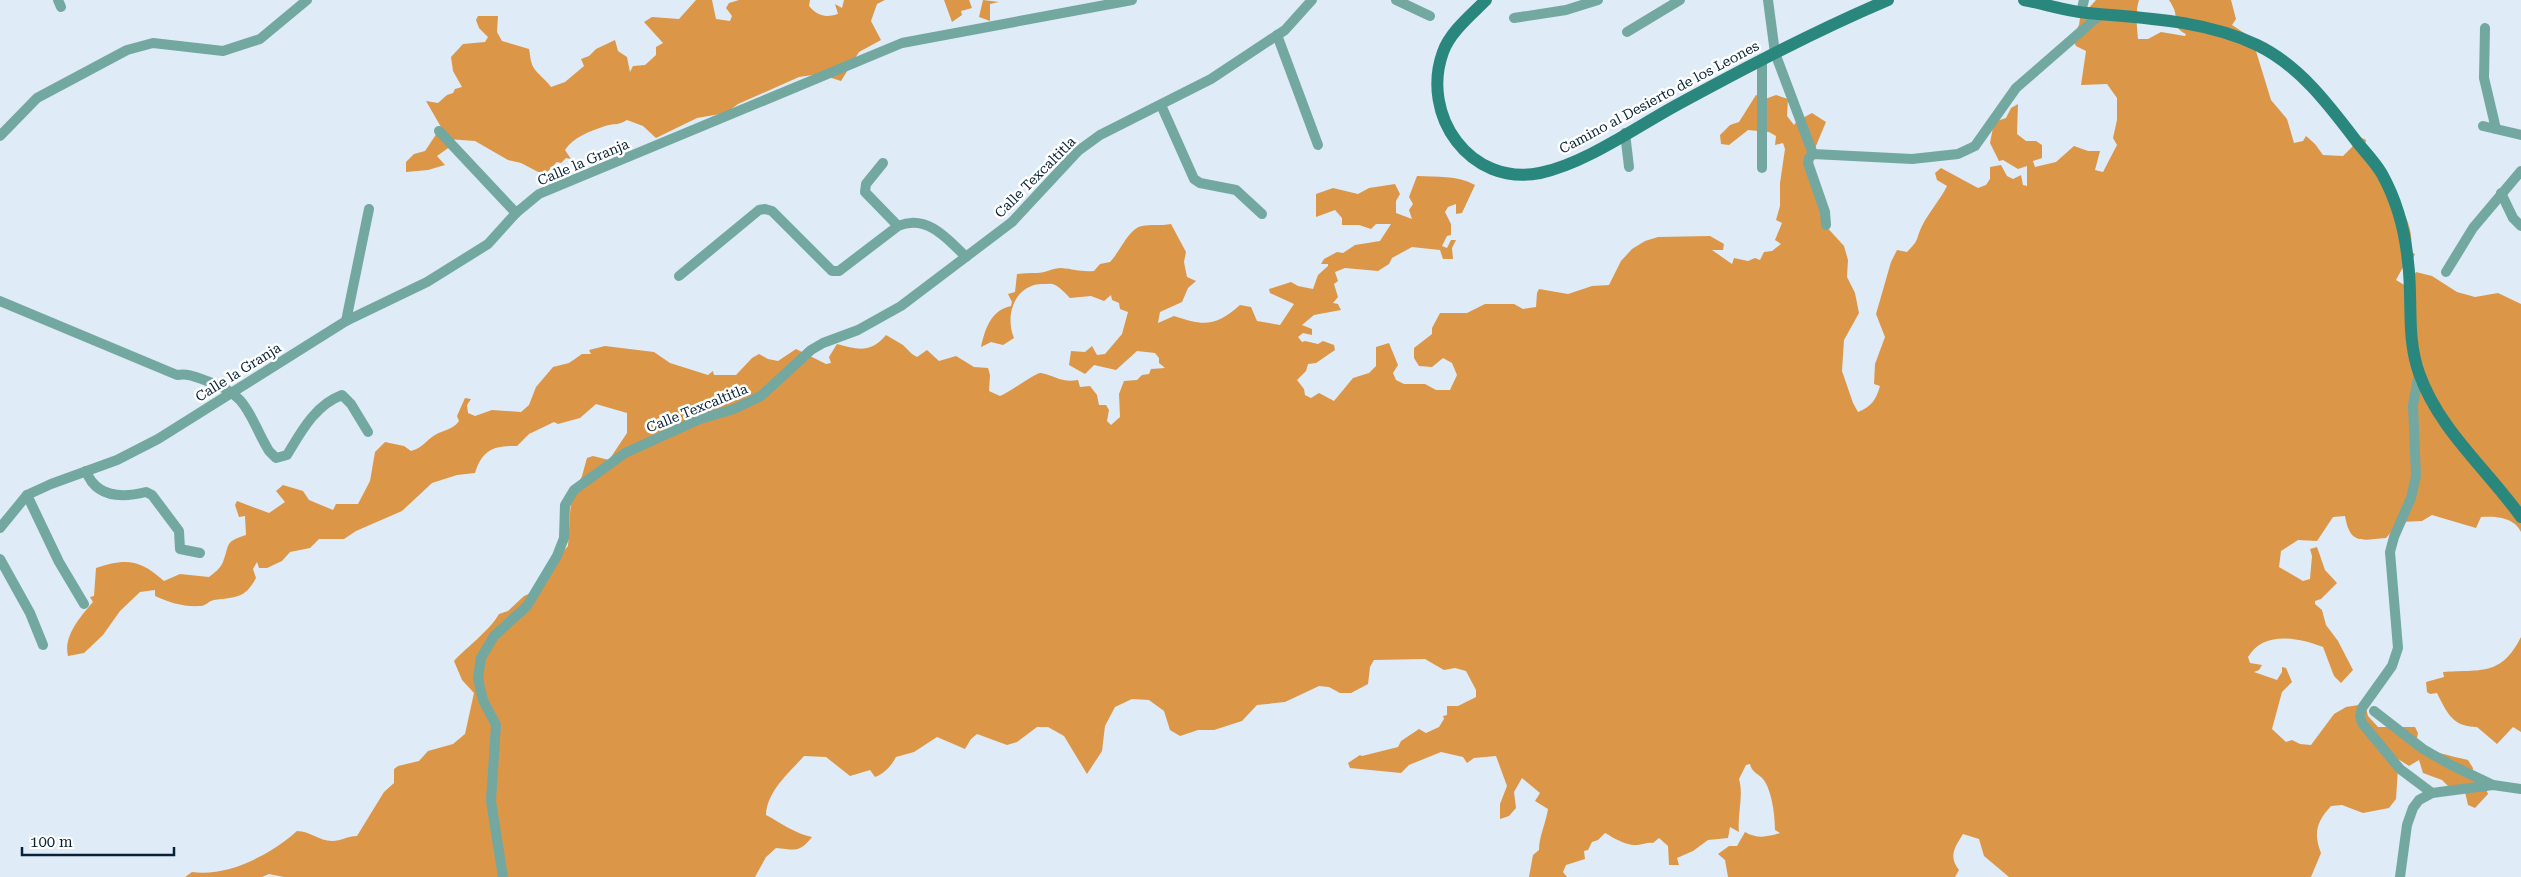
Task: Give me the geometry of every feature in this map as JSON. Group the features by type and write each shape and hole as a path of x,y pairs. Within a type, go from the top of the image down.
{"main road":[{"name":"Camino al Desierto de los Leones","path":"1486,0 1450,38 1443,51 1437,73 1437,98 1442,118 1453,138 1486,166 1506,174 1524,175 1540,173 1575,161 1762,59 1888,0"},
{"path":"2024,0 2082,6 2101,14 2198,26 2256,44 2276,55 2292,68 2331,108 2381,173 2401,217 2408,263 2410,336 2419,373 2429,396 2446,425 2521,517"}],"street":[{"path":"0,136 37,98 127,50 153,44 223,51 260,39 307,0"},
{"name":"Calle la Granja","path":"0,528 26,495 117,460 158,439 346,321 427,282 481,248 516,213 539,194 902,44 1132,0"},
{"name":"Calle Texcaltitla","path":"503,877 493,825 491,801 496,725 483,700 478,678 481,658 494,636 527,606 557,556 564,538 564,505 574,490 625,453 700,419 734,408 761,396 811,350 823,343 858,330 901,306 1012,222 1078,151 1100,135 1211,80 1278,35 1312,0"},
{"path":"1396,0 1430,16"},
{"path":"1514,18 1566,10 1598,0"},
{"path":"1627,32 1680,0"},
{"path":"1768,0 1774,53 1811,156 1808,164 1825,212 1826,225"},
{"path":"1811,156 1912,159 1958,154 1974,146 2016,88 2101,14"},
{"path":"2485,28 2484,78 2496,129"},
{"path":"1278,35 1318,145"},
{"path":"1762,59 1762,168"},
{"path":"1161,105 1194,179 1200,183 1236,190 1262,214"},
{"path":"2483,126 2521,135"},
{"path":"439,131 516,213"},
{"path":"1625,134 1629,167"},
{"path":"883,163 866,184 865,192 898,226"},
{"path":"2446,272 2473,228 2521,171"},
{"path":"2501,193 2513,218 2521,226"},
{"path":"346,321 370,209"},
{"path":"679,276 759,210 765,209 772,210 832,271 836,272 898,226 907,222 925,224 939,231 966,257"},
{"path":"0,301 168,372 177,375 187,374 232,391 242,400 269,452 276,458 287,455 306,424 329,400 342,395 351,404 368,432"},
{"path":"2419,373 2413,405 2416,476 2411,498 2394,537 2390,552 2398,648 2392,666 2362,708 2360,716 2362,723 2400,769 2432,793"},
{"path":"86,471 95,487 110,495 128,497 146,492 152,495 179,531 180,548 200,554"},
{"path":"26,495 58,562 84,604"},
{"path":"0,559 30,613 44,645"},
{"path":"2374,711 2422,749 2493,785"},
{"path":"2400,877 2407,825 2413,808 2419,800 2432,793 2493,785 2521,789"}],"shaded area":[{"path":"696,0 712,0 716,19 730,21 732,16 726,8 729,3 739,0 810,0 809,6 812,9 819,14 829,16 838,14 835,4 842,8 844,0 885,0 877,4 871,21 881,40 859,52 841,81 819,74 799,77 738,104 726,113 697,118 656,138 643,126 627,120 605,126 583,135 568,145 565,150 571,159 566,158 561,163 557,162 544,175 521,163 508,160 475,141 447,139 451,146 437,156 445,165 428,170 406,172 406,162 414,154 425,151 441,127 426,101 438,103 447,95 453,93 455,89 462,87 453,71 451,57 463,44 485,42 488,37 479,28 476,20 478,16 498,16 497,32 502,41 529,49 532,65 551,87 565,82 584,66 581,59 615,40 618,51 627,57 630,72 633,66 645,65 656,55 656,47 663,43 644,22 652,17 679,19"},
{"path":"944,0 969,0 972,8 961,11 962,15 952,22"},
{"path":"983,0 999,2 990,4 990,21 979,17"},
{"path":"2096,0 2139,0 2137,15 2138,39 2148,39 2161,32 2185,36 2186,34 2178,27 2175,10 2169,0 2231,0 2236,19 2232,25 2252,38 2271,100 2287,119 2294,143 2303,141 2306,136 2323,155 2343,156 2352,147 2358,136 2366,140 2364,151 2397,200 2410,228 2411,240 2409,251 2415,254 2413,258 2409,256 2396,280 2406,286 2416,272 2432,276 2457,292 2475,297 2498,293 2521,304 2521,532 2514,523 2504,518 2481,517 2476,528 2432,515 2422,521 2400,522 2386,538 2363,540 2358,539 2350,532 2345,516 2333,517 2317,541 2298,540 2281,551 2279,567 2303,581 2310,579 2312,556 2310,549 2317,547 2325,570 2337,583 2321,599 2315,601 2315,604 2322,610 2326,625 2338,641 2353,670 2341,683 2334,676 2323,647 2303,641 2282,638 2263,643 2255,648 2248,657 2250,663 2262,665 2259,670 2254,672 2277,680 2282,672 2282,667 2286,668 2292,682 2282,692 2272,729 2286,742 2292,740 2300,744 2311,745 2334,714 2346,707 2365,704 2368,716 2378,727 2415,727 2418,733 2416,743 2447,755 2468,760 2473,768 2472,776 2483,781 2488,794 2475,808 2468,805 2465,792 2449,787 2442,780 2423,773 2419,760 2409,766 2398,759 2396,761 2398,768 2396,799 2389,808 2363,813 2342,805 2331,806 2322,817 2317,833 2321,853 2311,877 2009,877 1984,856 1979,839 1963,834 1957,843 1953,856 1959,870 1955,877 1728,877 1725,860 1718,854 1729,846 1737,846 1745,832 1762,837 1780,833 1775,830 1774,811 1769,790 1763,779 1754,771 1750,764 1746,765 1739,779 1741,792 1739,832 1730,827 1728,838 1708,840 1693,851 1677,858 1679,865 1669,865 1668,846 1659,838 1653,843 1633,845 1605,833 1598,840 1592,842 1588,850 1584,851 1585,859 1566,865 1563,872 1567,877 1529,877 1533,855 1539,850 1548,809 1535,801 1540,793 1522,778 1514,792 1516,808 1509,816 1500,819 1500,804 1507,786 1496,756 1474,758 1467,763 1463,757 1441,752 1409,765 1401,773 1350,768 1348,763 1360,755 1398,747 1401,741 1419,729 1426,733 1439,727 1444,719 1443,716 1447,715 1447,706 1458,706 1476,697 1476,690 1466,671 1455,668 1444,670 1425,659 1374,660 1370,667 1368,684 1351,693 1340,693 1329,687 1319,686 1285,702 1257,705 1242,721 1214,730 1198,730 1180,736 1170,730 1164,711 1149,700 1132,699 1115,707 1105,726 1102,751 1087,774 1064,736 1048,727 1037,727 1017,742 1007,745 977,734 971,739 965,749 937,737 914,752 896,757 882,774 875,777 870,770 850,776 826,757 804,756 775,790 767,806 766,815 794,831 812,837 804,846 797,849 776,848 766,857 755,877 284,877 269,874 262,877 185,877 192,872 206,873 234,868 261,856 297,831 332,841 357,836 384,792 394,783 394,769 398,766 419,761 428,751 453,744 465,734 474,693 462,680 454,661 485,632 499,614 508,611 524,596 538,590 549,568 568,546 571,499 582,476 587,458 593,456 609,460 627,433 627,413 596,404 580,418 558,424 554,422 529,434 517,446 495,448 481,459 475,473 457,475 432,483 402,511 356,531 344,539 319,539 310,548 290,552 282,561 267,568 259,568 257,562 253,569 256,578 248,590 239,596 210,601 203,606 188,606 155,596 155,590 140,592 120,611 103,635 84,653 68,656 68,641 74,627 93,602 90,597 94,596 96,568 115,563 132,562 147,568 164,581 180,574 209,577 222,564 229,544 246,535 245,516 239,517 235,505 237,501 269,513 285,502 276,491 283,485 303,491 309,500 333,510 336,504 358,504 370,481 375,452 385,442 404,446 411,451 419,448 435,435 457,424 459,421 457,416 465,398 471,399 467,405 468,413 475,416 492,410 521,412 529,405 536,387 553,367 569,363 582,354 591,354 589,350 605,346 654,352 670,363 708,375 713,371 714,375 736,375 752,358 759,354 768,359 778,361 796,349 826,364 831,363 829,357 837,344 851,348 864,348 875,345 886,335 903,345 917,357 927,350 939,361 956,356 974,367 988,368 990,375 989,391 1000,396 1041,373 1063,380 1078,380 1080,387 1090,386 1097,395 1099,405 1106,405 1109,410 1107,421 1111,425 1120,417 1119,394 1124,381 1137,380 1142,375 1149,374 1151,369 1165,368 1159,363 1159,358 1155,353 1137,351 1116,370 1094,365 1085,374 1069,365 1071,351 1085,352 1092,346 1097,355 1105,354 1122,334 1128,312 1120,309 1119,303 1112,300 1111,295 1104,301 1091,296 1070,298 1054,284 1034,285 1020,294 1012,310 1011,329 1014,338 1003,345 991,342 981,347 990,321 998,312 1011,306 1012,302 1008,294 1015,292 1017,274 1040,273 1061,268 1094,271 1100,264 1110,262 1114,258 1137,228 1145,225 1171,224 1186,252 1184,262 1187,277 1196,281 1188,288 1182,302 1160,312 1158,323 1174,316 1201,323 1216,321 1240,305 1251,307 1257,321 1280,325 1294,304 1270,293 1269,289 1291,282 1298,286 1313,289 1318,275 1328,266 1328,264 1321,264 1324,259 1337,252 1343,253 1355,245 1380,241 1391,224 1376,224 1371,229 1359,225 1342,225 1342,218 1335,210 1316,217 1316,194 1333,188 1358,194 1369,188 1395,184 1400,194 1396,201 1396,213 1412,219 1409,210 1413,204 1409,197 1417,176 1454,178 1475,185 1462,213 1456,214 1456,204 1448,207 1445,212 1451,224 1451,235 1447,236 1442,246 1447,248 1451,240 1456,240 1452,248 1453,259 1443,259 1440,250 1412,247 1392,258 1389,264 1378,271 1345,268 1335,272 1338,281 1334,284 1338,297 1333,303 1338,304 1341,310 1314,315 1302,325 1312,329 1312,335 1303,333 1298,337 1302,342 1318,344 1323,341 1334,345 1335,350 1316,363 1308,364 1306,371 1297,380 1304,389 1305,395 1311,398 1319,393 1334,401 1353,378 1369,373 1376,366 1376,347 1389,343 1398,365 1393,373 1396,380 1404,384 1425,384 1436,390 1450,390 1457,375 1452,363 1443,358 1432,367 1419,366 1414,358 1414,348 1432,334 1432,328 1440,313 1467,313 1485,304 1514,304 1523,309 1536,307 1539,289 1568,294 1592,286 1609,285 1621,261 1632,249 1645,241 1658,237 1710,236 1724,244 1723,250 1712,250 1732,264 1734,258 1748,261 1755,258 1760,260 1764,252 1772,251 1781,244 1775,240 1782,223 1776,220 1780,206 1780,183 1785,149 1783,143 1775,145 1776,136 1769,132 1748,130 1729,145 1721,144 1720,135 1730,125 1739,122 1756,95 1765,99 1776,95 1788,99 1787,116 1794,125 1797,121 1812,113 1826,122 1808,165 1823,223 1844,246 1848,260 1847,277 1855,293 1859,313 1844,340 1842,371 1858,412 1872,402 1880,386 1874,384 1875,364 1885,337 1876,314 1891,262 1897,250 1907,252 1914,245 1925,221 1947,186 1937,180 1935,173 1941,168 1978,188 1986,185 1990,179 1990,167 2001,165 2007,176 2013,179 2021,175 2023,185 2027,186 2027,166 2018,169 2003,160 1999,161 1990,143 1994,122 2006,118 2011,108 2018,104 2017,134 2026,141 2036,141 2042,145 2042,158 2033,161 2035,167 2056,162 2074,146 2088,151 2100,151 2095,170 2103,172 2117,145 2113,138 2117,120 2117,98 2107,84 2081,85 2086,51 2076,46 2072,38 2079,25 2081,12 2087,10"},
{"path":"2521,637 2521,732 2513,727 2497,744 2477,727 2456,722 2444,707 2437,693 2430,694 2427,692 2426,682 2444,677 2443,672 2479,670 2497,665 2506,659"}]}
